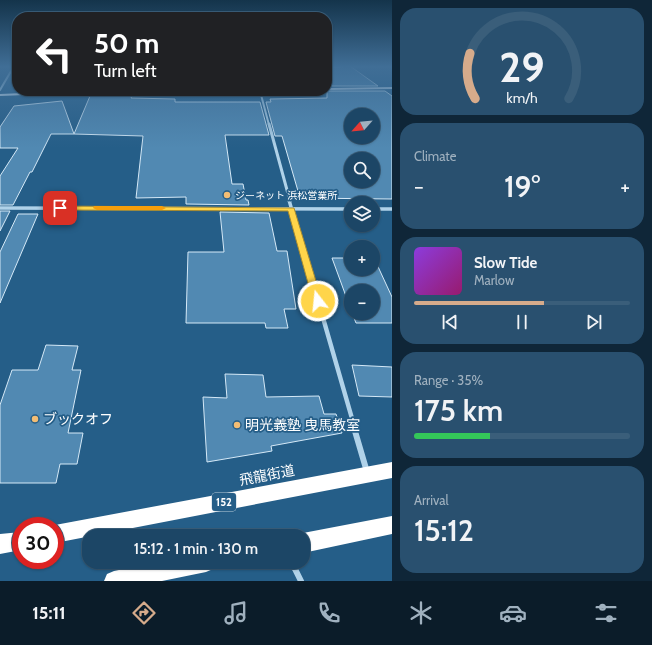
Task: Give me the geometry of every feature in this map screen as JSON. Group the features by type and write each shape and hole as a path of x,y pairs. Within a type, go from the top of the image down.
{"highway":[{"name":"飛龍街道","path":"64,532 392,470"},
{"path":"310,542 392,525"},
{"path":"0,544 12,542"},
{"path":"114,581 172,569"}],"street":[{"path":"0,95 12,95"},
{"path":"261,96 367,475"},
{"path":"0,208 344,209"},
{"path":"380,209 392,209"},
{"path":"295,569 301,581"}],"building":[{"path":"332,93 388,93 392,96 392,199 380,199 380,196 344,196 344,198 300,198 282,136 275,136 266,102 271,102 270,99 327,98 327,96 332,96"},
{"path":"90,96 132,96 131,98 175,99 175,102 260,102 269,135 225,135 232,184 243,184 246,200 248,200 249,205 186,204 186,197 136,198 143,136 74,134"},
{"path":"62,101 74,134 51,134 13,205 0,205 0,176 18,148 0,148 0,127 14,106"},
{"path":"0,211 10,211 0,231"},
{"path":"220,212 269,213 277,251 287,251 296,309 284,309 288,328 266,328 265,323 186,323 188,252 224,252"},
{"path":"18,214 38,214 0,303 0,252"},
{"path":"332,258 344,258 344,276 380,276 380,271 392,297 392,323 356,323 355,320 380,320 380,284 344,284 344,291"},
{"name":"ブックオフ","path":"46,345 78,346 72,370 81,370 68,433 83,433 77,464 60,464 56,483 0,483 0,405 12,370 38,370"},
{"path":"352,365 392,367 392,397 359,396"},
{"name":"明光義塾 曳馬教室","path":"225,374 263,375 266,397 319,396 324,414 336,414 342,433 271,446 272,451 207,462 203,397 227,398"}],"slow traffic":[{"path":"97,208 162,208"}],"place":[{"name":"ジーネット 浜松営業所","path":"227,195"},
{"name":"ブックオフ","path":"35,419"},
{"name":"明光義塾 曳馬教室","path":"237,425"}],"route":[{"path":"60,208 292,209 318,301"}]}
